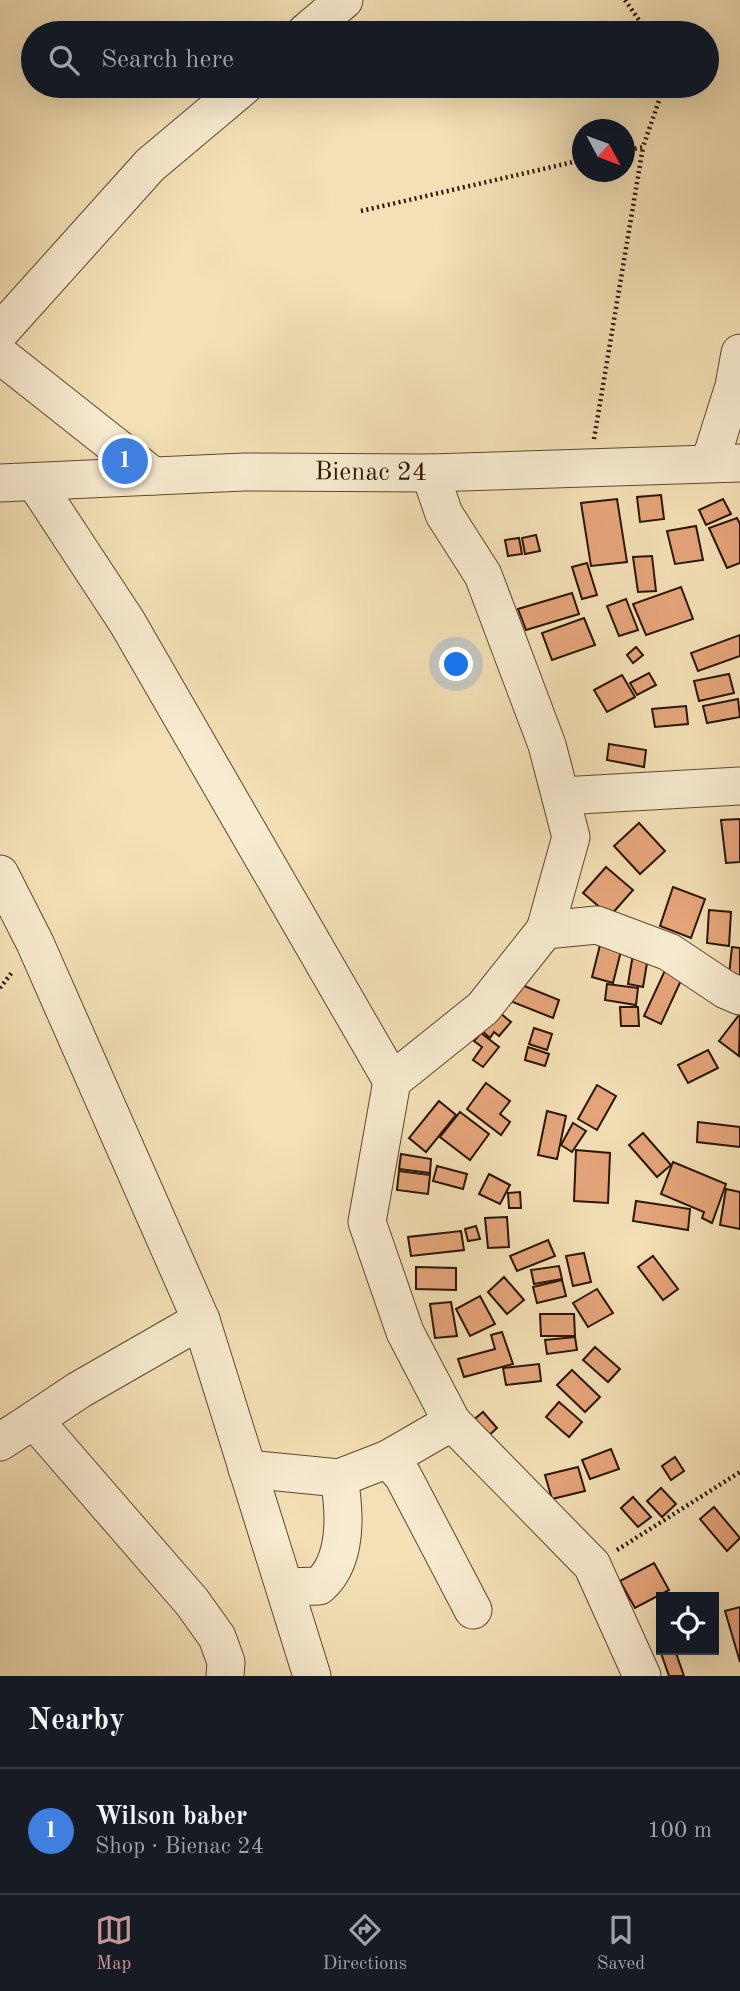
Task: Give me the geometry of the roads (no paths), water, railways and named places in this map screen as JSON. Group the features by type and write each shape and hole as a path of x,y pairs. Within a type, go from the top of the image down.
{"street":[{"path":"320,21 344,0"},
{"path":"0,332 150,166 230,98"},
{"path":"0,355 153,476"},
{"path":"725,463 738,374"},
{"name":"Bienac 24","path":"18,482 244,472 430,473 725,463"},
{"path":"392,1081 483,1008 545,930 572,837 547,745 482,575 444,514 430,473"},
{"path":"18,482 127,622 392,1081 367,1222 405,1332 452,1422 592,1565 642,1676"},
{"path":"561,796 740,786"},
{"path":"0,874 41,955 201,1320 312,1676"},
{"path":"545,930 597,925 669,952 726,990 740,996"},
{"path":"0,1442 79,1390 201,1320"},
{"path":"34,1420 192,1602 217,1637 226,1661 225,1676"},
{"path":"247,1469 338,1478 388,1458 452,1422"},
{"path":"388,1458 403,1476 473,1610"},
{"path":"286,1587 319,1586 335,1567 342,1536 342,1497 338,1478"}],"place":[{"name":"Wilson baber","path":"125,461"}]}
